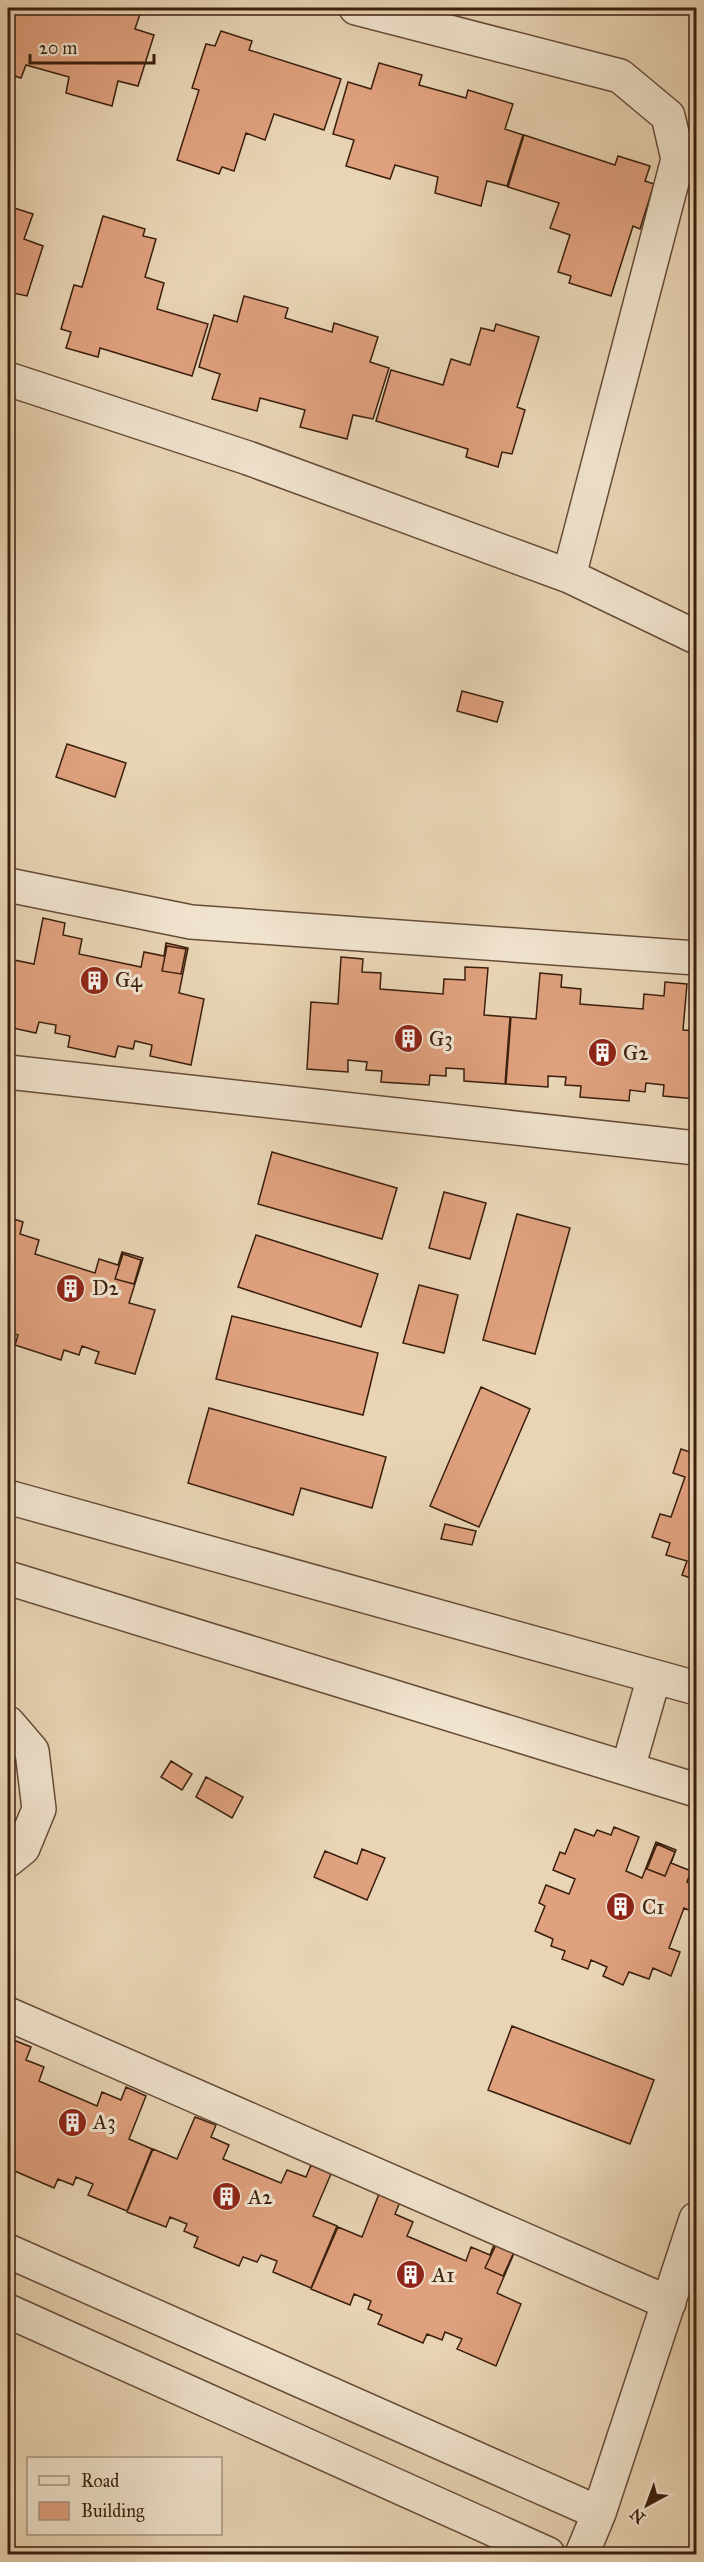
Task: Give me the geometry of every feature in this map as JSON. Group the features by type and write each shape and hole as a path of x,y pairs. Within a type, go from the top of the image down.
{"street":[{"path":"356,8 620,76 668,116 678,159 569,576"},
{"path":"8,379 248,458 569,576 696,637"},
{"path":"8,885 191,922 696,958"},
{"path":"8,1072 696,1148"},
{"path":"8,1497 696,1688"},
{"path":"8,1578 696,1790"},
{"path":"628,1768 654,1677"},
{"path":"8,1723 32,1751 39,1809 23,1848 8,1860"},
{"path":"8,2014 669,2303"},
{"path":"582,2554 599,2513 696,2219"},
{"path":"8,2251 599,2513"},
{"path":"8,2312 548,2554"}],"building":[{"path":"8,8 142,8 135,29 154,35 138,86 118,81 112,106 66,93 69,77 26,65 21,78 8,74"},
{"path":"221,31 252,41 249,50 341,79 324,130 274,114 265,140 246,133 234,171 222,167 219,174 177,160 199,90 192,88 206,44 215,46"},
{"path":"379,63 422,75 419,85 466,98 468,90 513,104 505,129 523,135 507,186 487,181 481,206 435,193 438,177 395,165 390,179 346,166 354,140 333,134 348,82 371,89"},
{"path":"524,135 615,165 618,156 650,166 645,181 654,184 640,229 633,226 611,296 569,283 571,276 558,272 570,235 550,228 559,203 508,187"},
{"path":"8,206 33,214 24,239 43,246 27,296 8,292"},
{"path":"103,216 145,229 143,236 156,239 145,277 164,283 157,309 208,324 192,376 100,348 98,357 66,348 71,332 61,329 74,285 82,287"},
{"path":"244,296 288,308 285,318 332,332 334,323 378,337 370,362 389,368 373,419 353,415 347,439 300,427 305,410 260,398 257,411 212,399 220,374 199,367 214,315 237,322"},
{"path":"496,324 539,337 517,407 525,410 512,454 502,452 498,467 466,457 468,449 376,421 391,370 443,385 451,359 470,365 481,328 494,331"},
{"path":"462,691 503,702 497,722 457,711"},
{"path":"67,744 126,763 115,797 56,777"},
{"name":"G4","path":"43,918 65,923 63,935 82,939 79,954 141,967 144,952 164,956 166,943 188,948 179,993 204,999 191,1065 150,1056 152,1045 135,1041 133,1049 118,1046 115,1057 68,1047 70,1036 55,1033 56,1025 39,1022 36,1033 8,1027 9,959 34,964"},
{"path":"167,946 186,949 181,974 162,971"},
{"name":"G3","path":"341,957 363,959 362,972 381,973 380,989 443,994 444,979 465,980 465,967 488,968 484,1015 510,1017 505,1084 464,1081 464,1069 446,1068 446,1076 430,1075 429,1085 381,1082 382,1071 366,1070 367,1062 348,1060 348,1072 307,1069 311,1002 338,1004"},
{"name":"G2","path":"540,973 562,975 561,987 581,989 580,1004 643,1009 644,994 664,996 665,982 687,984 683,1030 696,1031 696,1099 663,1096 664,1085 646,1083 645,1092 630,1090 629,1101 580,1097 581,1086 565,1085 566,1077 548,1076 548,1087 506,1084 511,1017 536,1019"},
{"path":"272,1152 397,1188 382,1239 258,1204"},
{"path":"444,1192 486,1203 470,1259 429,1248"},
{"path":"517,1214 570,1228 535,1354 483,1340"},
{"name":"D2","path":"8,1217 23,1222 20,1234 39,1240 35,1254 95,1273 99,1259 118,1265 122,1252 143,1258 129,1303 155,1310 135,1374 95,1363 99,1352 82,1346 79,1355 64,1350 61,1360 15,1345 18,1335 8,1332"},
{"path":"256,1235 378,1274 361,1327 238,1287"},
{"path":"123,1254 141,1260 134,1284 115,1279"},
{"path":"419,1285 458,1295 444,1353 403,1343"},
{"path":"232,1316 378,1353 363,1415 216,1379"},
{"path":"481,1387 530,1409 479,1527 430,1506"},
{"path":"209,1408 386,1457 372,1508 301,1488 293,1515 188,1483"},
{"path":"681,1449 696,1454 696,1580 682,1575 687,1561 666,1555 670,1543 652,1537 660,1514 671,1517 685,1477 673,1473"},
{"path":"445,1524 476,1531 472,1545 441,1539"},
{"path":"171,1761 192,1774 182,1790 161,1777"},
{"path":"206,1777 243,1797 232,1818 196,1797"},
{"name":"C1","path":"614,1827 639,1837 626,1871 642,1878 656,1842 676,1850 671,1863 691,1871 687,1882 696,1886 696,1913 684,1908 669,1948 680,1952 671,1976 653,1968 649,1979 629,1972 623,1985 603,1976 607,1967 591,1960 588,1969 562,1959 565,1951 551,1946 553,1939 535,1931 545,1906 539,1903 546,1885 569,1894 575,1879 553,1870 560,1852 565,1854 575,1829 594,1836 597,1830 611,1835"},
{"path":"657,1844 675,1852 665,1876 647,1869"},
{"path":"362,1849 385,1858 367,1900 314,1877 325,1851 357,1864"},
{"path":"512,2026 654,2080 630,2144 488,2090"},
{"name":"A3","path":"11,2039 31,2047 26,2060 44,2067 39,2081 97,2106 102,2092 121,2100 126,2087 146,2096 129,2139 152,2149 127,2211 88,2195 93,2184 76,2177 73,2185 58,2179 54,2188 10,2169 14,2160 8,2157 8,2047"},
{"name":"A2","path":"195,2117 216,2125 211,2137 229,2145 223,2159 281,2183 287,2170 306,2177 311,2165 331,2174 313,2216 337,2226 311,2288 273,2272 277,2261 261,2255 257,2262 243,2257 239,2266 194,2247 198,2237 184,2231 187,2224 170,2217 166,2227 127,2212 153,2149 177,2159"},
{"name":"A1","path":"379,2194 400,2202 395,2214 413,2222 407,2236 466,2261 471,2247 490,2255 495,2242 515,2251 497,2293 521,2304 496,2366 457,2349 462,2339 445,2332 442,2340 427,2334 423,2343 378,2324 382,2315 368,2309 371,2301 354,2294 350,2305 311,2289 338,2227 362,2237"},
{"path":"496,2245 514,2252 503,2276 485,2268"}],"place":[{"name":"G4","path":"94,980"},
{"name":"G3","path":"408,1039"},
{"name":"G2","path":"602,1053"},
{"name":"D2","path":"71,1288"},
{"name":"C1","path":"621,1907"},
{"name":"A3","path":"72,2122"},
{"name":"A2","path":"227,2197"},
{"name":"A1","path":"411,2275"}]}
